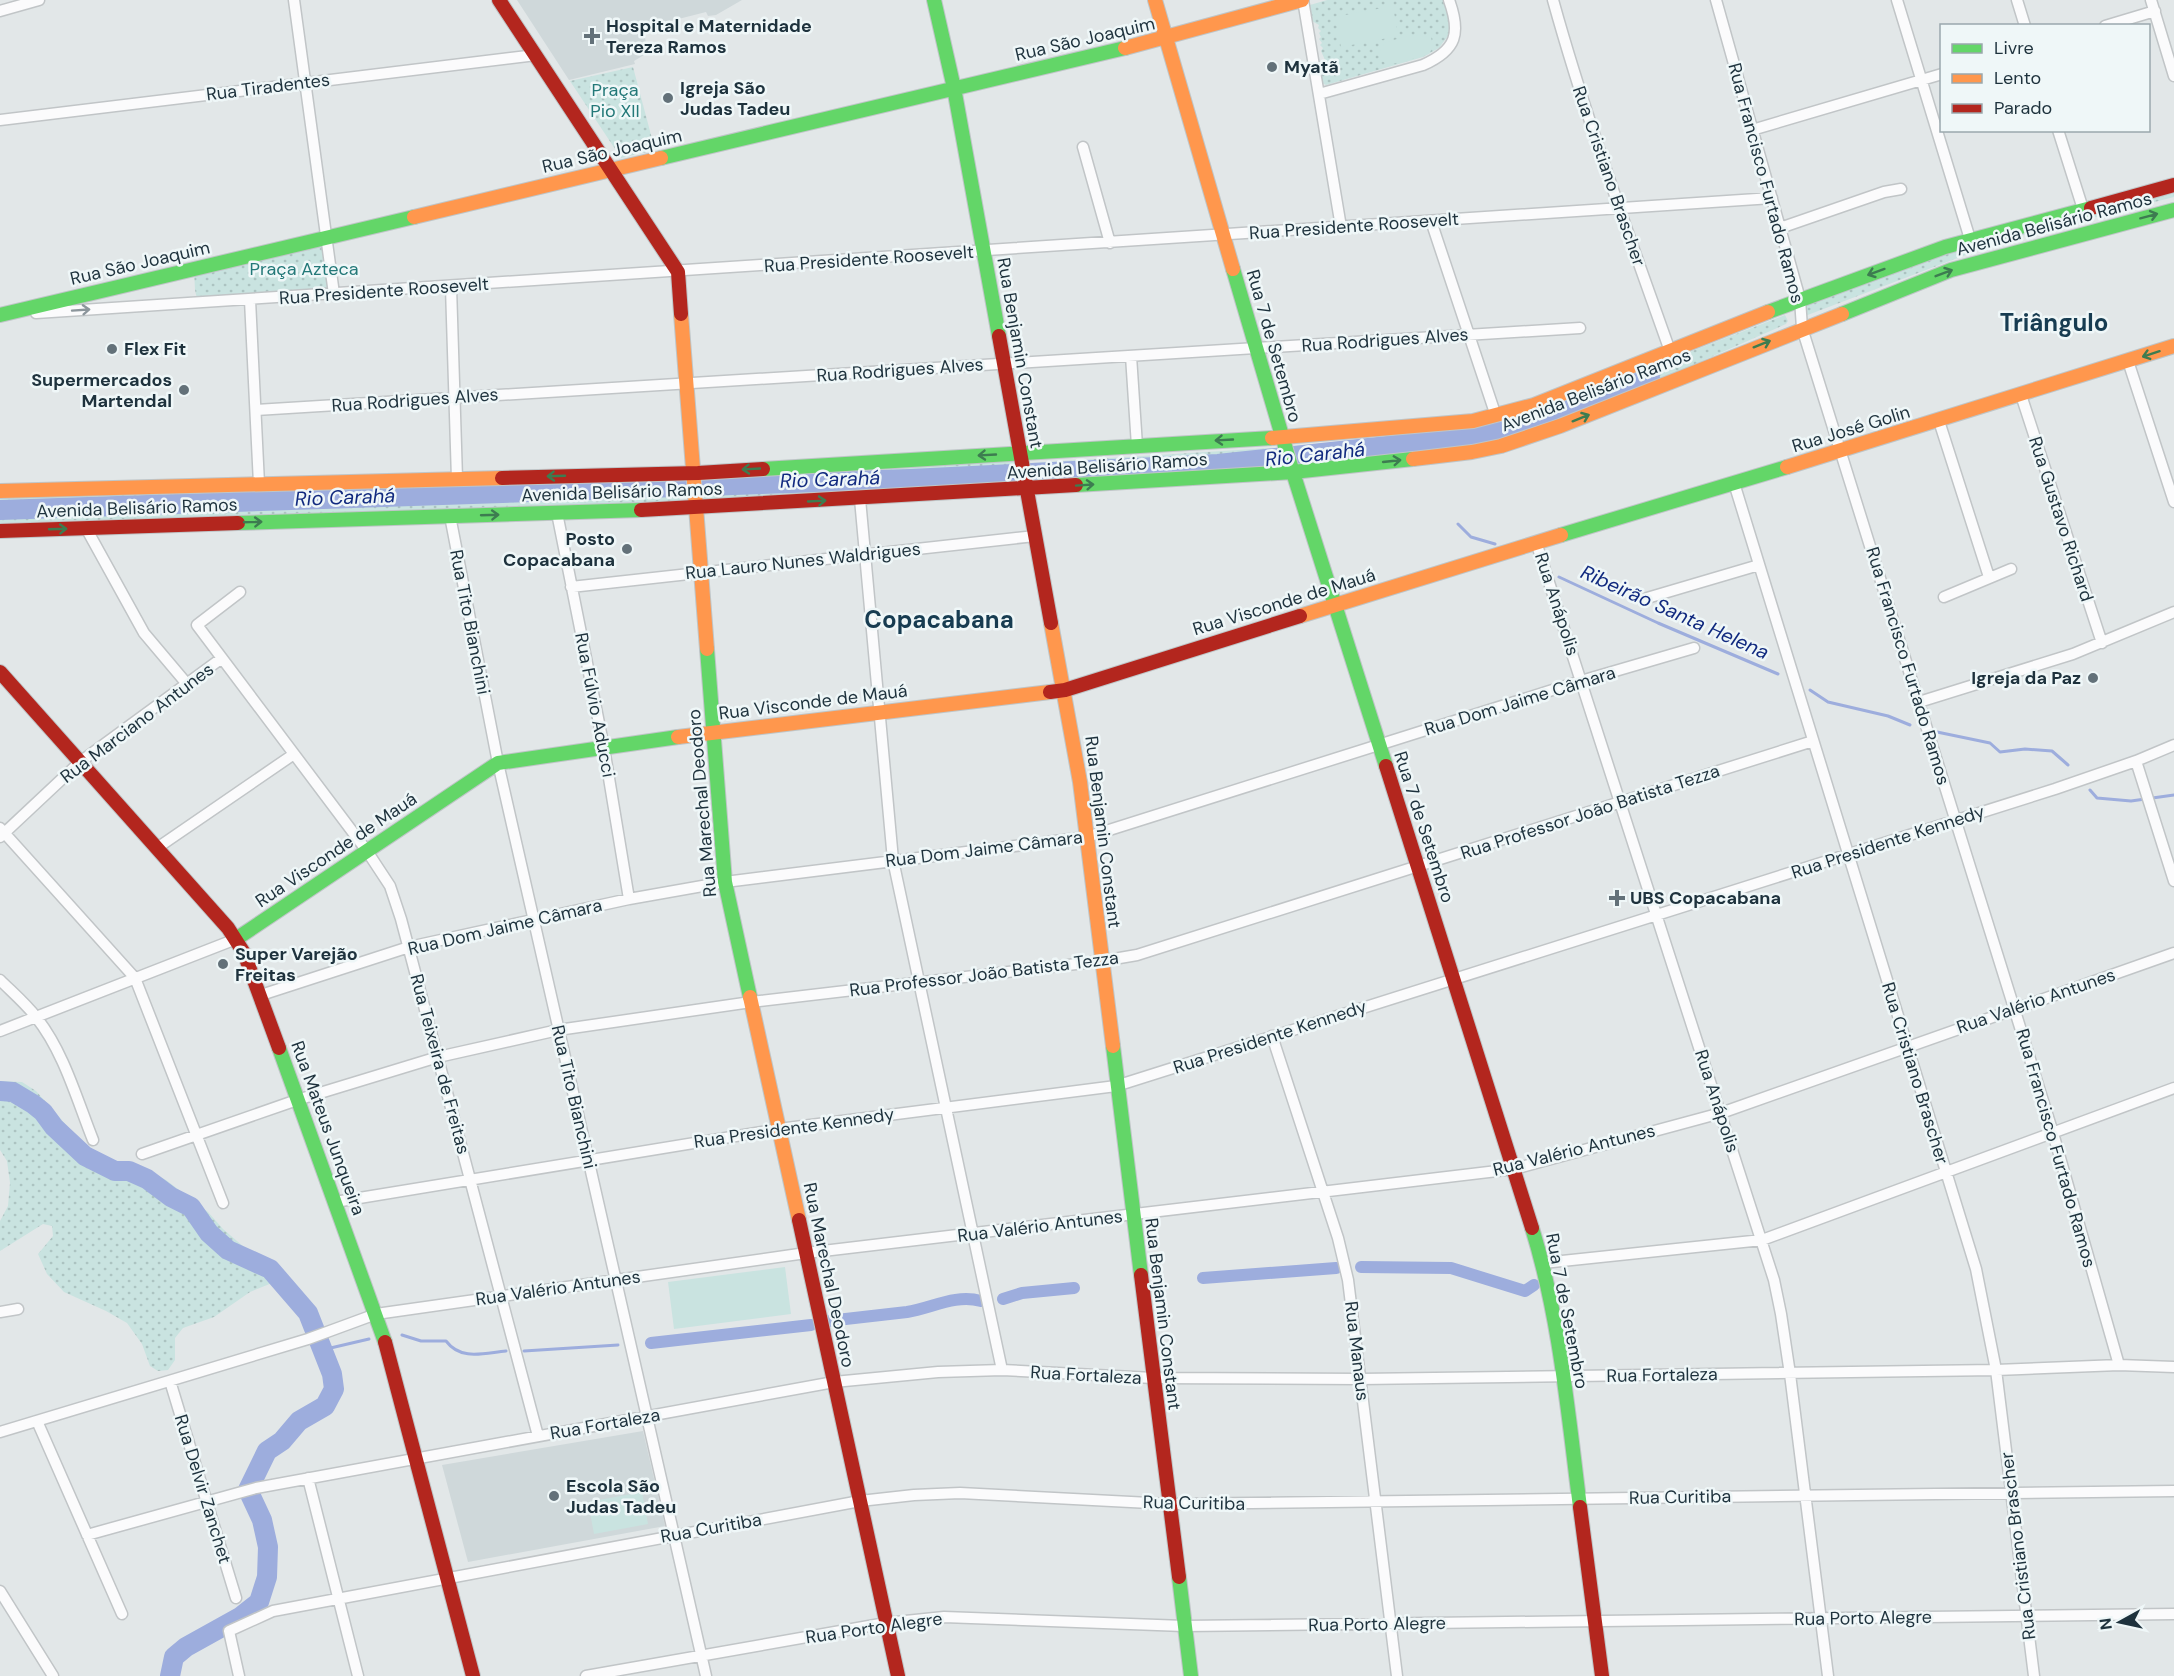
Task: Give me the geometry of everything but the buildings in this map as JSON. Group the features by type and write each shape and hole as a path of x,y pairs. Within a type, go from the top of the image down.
{"street":[{"path":"0,11 39,0"},
{"path":"294,0 334,294"},
{"name":"Rua Marechal Deodoro","path":"500,0 678,272 725,882 897,1676"},
{"name":"Rua Benjamin Constant","path":"934,0 954,88 1065,690 1087,837 1116,1086 1191,1676"},
{"name":"Rua 7 de Setembro","path":"1155,0 1288,455 1543,1263 1563,1377 1602,1676"},
{"path":"1303,0 1341,227"},
{"name":"Rua São Joaquim","path":"1,315 1166,38 1303,0"},
{"path":"1319,94 1424,65 1435,59 1453,44 1456,35 1456,25 1449,0"},
{"name":"Rua Cristiano Brascher","path":"1552,0 1575,77 1670,351"},
{"name":"Rua Francisco Furtado Ramos","path":"1716,0 1800,299 1802,328 2053,1133 2119,1365"},
{"path":"1897,0 1970,239"},
{"path":"2017,0 2024,24"},
{"path":"2110,24 2153,5 2174,76"},
{"name":"Rua Tiradentes","path":"0,120 536,55"},
{"path":"1752,130 1940,74"},
{"path":"2059,132 2083,209"},
{"path":"1083,147 1110,243"},
{"name":"Avenida Belisário Ramos","path":"0,531 557,513 860,499 1026,485 1288,455 1437,425 1496,416 1534,405 1800,299 1970,239 2174,185"},
{"path":"1780,228 1884,192 1901,189"},
{"name":"Rua Presidente Roosevelt","path":"1,315 1772,198"},
{"name":"Avenida Belisário Ramos","path":"0,491 457,479 693,476 1021,458 1137,446 1288,455 1463,453 1501,446 1568,423 1951,270 2174,210"},
{"path":"1431,221 1496,416"},
{"path":"451,287 457,479"},
{"path":"250,300 259,484"},
{"name":"Rua Rodrigues Alves","path":"255,410 1580,328"},
{"name":"Rua José Golin","path":"1536,542 1840,452 2174,346"},
{"path":"1131,356 1137,446"},
{"path":"2128,361 2174,502"},
{"name":"Rua Gustavo Richard","path":"2021,395 2102,643"},
{"path":"1939,421 1989,577"},
{"name":"Rua Cristiano Brascher","path":"1734,483 1978,1278 1996,1370 2034,1676"},
{"path":"860,499 893,860 1002,1370"},
{"name":"Rua Fúlvio Aducci","path":"557,513 604,748 629,899"},
{"name":"Rua Tito Bianchini","path":"450,516 498,764 706,1676"},
{"path":"86,528 144,633 186,684"},
{"name":"Rua Lauro Nunes Waldrigues","path":"572,587 1035,536"},
{"name":"Rua Visconde de Mauá","path":"0,1031 236,939 498,764 713,732 1065,690 1536,542"},
{"name":"Rua Anápolis","path":"1536,542 1762,1240 1781,1314 1828,1676"},
{"path":"1647,598 1759,565"},
{"path":"1944,597 2010,569"},
{"name":"Rua Teixeira de Freitas","path":"240,592 197,624 367,851 390,886 397,902 538,1436"},
{"path":"1919,702 2050,662 2102,643 2174,612"},
{"name":"Rua Dom Jaime Câmara","path":"261,995 409,947 629,899 725,882 1087,837 1581,681 1694,648"},
{"name":"Rua Marciano Antunes","path":"1,833 80,762 222,658"},
{"name":"Rua Mateus Junqueira","path":"0,672 6,688 80,762 236,939 244,953 390,1353 473,1676"},
{"name":"Rua Professor João Batista Tezza","path":"142,1154 297,1100 438,1057 558,1030 751,1002 1102,961 1166,947 1813,741"},
{"name":"Rua Presidente Kennedy","path":"335,1202 779,1129 1116,1086 2055,789 2136,761 2174,745"},
{"path":"157,848 294,754"},
{"path":"2136,761 2174,881"},
{"path":"1,833 135,978 224,1203"},
{"name":"Rua Valério Antunes","path":"0,1432 309,1339 376,1314 806,1253 1514,1169 1721,1113 2174,953"},
{"path":"0,980 36,1017 64,1068 93,1140"},
{"name":"Rua Manaus","path":"1272,1036 1338,1238 1348,1280 1397,1676"},
{"path":"1543,1263 1762,1240 2174,1088"},
{"path":"0,1312 18,1309"},
{"name":"Rua Fortaleza","path":"87,1535 242,1491 308,1478 834,1382 938,1372 1002,1370 1153,1378 1361,1379 1790,1374 2119,1365 2174,1367"},
{"name":"Rua Delvir Zanchet","path":"170,1381 236,1598"},
{"path":"37,1421 122,1614"},
{"path":"308,1478 358,1676"},
{"name":"Rua Curitiba","path":"238,1676 229,1631 273,1611 860,1501 914,1494 960,1493 1169,1504 2174,1491"},
{"path":"0,1592 53,1676"},
{"name":"Rua Porto Alegre","path":"586,1676 886,1623 944,1617 1184,1626 2174,1614"}],"shaded area":[{"name":"Hospital e Maternidade Tereza Ramos","path":"517,0 742,0 716,15 708,16 706,12 643,28 646,43 644,55 634,61 635,64 569,80"},
{"name":"Escola São Judas Tadeu","path":"643,1431 665,1526 468,1562 442,1465"}],"green space":[{"path":"1327,0 1444,0 1451,16 1450,33 1439,48 1423,57 1326,85 1322,83 1319,68 1325,60 1319,39 1321,31 1318,28 1319,25 1312,21 1310,5"},
{"path":"1393,6 1398,36 1341,47 1335,17"},
{"path":"1412,35 1431,37 1433,47 1429,54 1389,65 1380,60 1378,53 1386,42"},
{"name":"Praça Pio XII","path":"633,67 655,150 621,158 570,81"},
{"path":"2174,190 2174,197 2005,240 1805,316 1803,304 1979,240"},
{"name":"Praça Azteca","path":"326,237 334,294 198,303 194,269"},
{"path":"1785,315 1788,321 1786,324 1581,414 1491,442 1298,466 1296,446 1441,432 1558,403"},
{"path":"1270,448 1273,450 1277,463 1274,465 1032,481 1030,465 1032,463"},
{"path":"1011,461 1015,464 1017,484 696,503 694,482"},
{"path":"679,481 680,502 0,523 0,497"},
{"path":"0,1081 22,1082 36,1091 75,1135 97,1153 122,1166 150,1172 166,1180 208,1212 244,1247 281,1271 277,1281 250,1292 214,1317 183,1328 175,1338 175,1360 168,1370 158,1371 150,1366 142,1344 127,1323 64,1292 47,1274 38,1254 53,1236 52,1226 43,1224 0,1251 0,1221 8,1206 10,1183 7,1161 0,1150"},
{"path":"785,1267 791,1314 674,1329 668,1282"},
{"path":"642,1492 648,1524 594,1534 588,1502"}],"waterway":[{"name":"Rio Carahá","path":"0,510 910,479 1218,464 1424,442 1506,429 1650,378"},
{"name":"Ribeirão Santa Helena","path":"1395,445 1397,453"},
{"name":"Ribeirão Santa Helena","path":"1458,524 1471,537 1495,544"},
{"name":"Ribeirão Santa Helena","path":"1559,577 1658,623 1778,674"},
{"name":"Ribeirão Santa Helena","path":"1810,690 1828,702 1888,716 1910,725"},
{"name":"Ribeirão Santa Helena","path":"1937,732 1990,743 2000,752 2025,749 2052,751 2068,765"},
{"name":"Ribeirão Santa Helena","path":"2090,790 2097,798 2131,801 2174,795"},
{"path":"0,1091 13,1092 33,1104 85,1156 115,1171 129,1171 147,1179 171,1197 191,1207 209,1233 228,1250 270,1269 308,1313 332,1374 334,1389 325,1406 299,1421 282,1441 267,1451 248,1490 262,1520 268,1547 267,1577 259,1602 240,1617 186,1647 174,1657 170,1676"},
{"path":"1361,1267 1451,1268 1525,1291 1534,1285"},
{"path":"1203,1278 1336,1268"},
{"path":"1003,1299 1022,1293 1074,1288"},
{"path":"828,1321 907,1312 953,1300 981,1301"},
{"path":"651,1343 811,1325"},
{"path":"402,1335 421,1341 446,1341 452,1347 466,1353 506,1351"},
{"path":"322,1350 369,1339"},
{"path":"524,1351 618,1345"}],"traffic: fast":[{"path":"934,0 954,88 999,336"},
{"path":"661,158 1125,48"},
{"path":"1768,312 1945,247 2091,208"},
{"path":"1842,314 1951,270 2174,210"},
{"path":"0,315 414,217"},
{"path":"1233,269 1290,463 1386,766"},
{"path":"763,469 1272,438"},
{"path":"1076,485 1293,472 1413,459"},
{"path":"1561,535 1787,467"},
{"path":"238,523 641,510"},
{"path":"707,649 725,882 750,997"},
{"path":"236,939 498,763 678,737"},
{"path":"1113,1046 1141,1275"},
{"path":"279,1048 385,1342"},
{"path":"1532,1228 1550,1296 1567,1402 1580,1507"},
{"path":"1179,1577 1191,1676"}],"traffic: slow":[{"path":"1155,0 1233,269"},
{"path":"1125,48 1302,0"},
{"path":"414,217 661,158"},
{"path":"1272,438 1473,421 1534,405 1768,312"},
{"path":"681,314 707,649"},
{"path":"1413,459 1501,446 1560,426 1842,314"},
{"path":"1787,467 2174,346"},
{"path":"0,491 502,478"},
{"path":"1300,616 1561,535"},
{"path":"1051,623 1080,782 1113,1046"},
{"path":"678,737 1050,692"},
{"path":"750,997 799,1220"}],"traffic: jam":[{"path":"499,0 678,272 681,314"},
{"path":"2091,208 2174,185"},
{"path":"999,336 1051,623"},
{"path":"502,478 763,469"},
{"path":"641,510 1076,485"},
{"path":"0,531 238,523"},
{"path":"1050,692 1065,690 1300,616"},
{"path":"0,672 228,928 244,953 279,1048"},
{"path":"1386,766 1532,1228"},
{"path":"799,1220 898,1676"},
{"path":"1141,1275 1179,1577"},
{"path":"385,1342 473,1676"},
{"path":"1580,1507 1602,1676"}],"place":[{"name":"Hospital e Maternidade Tereza Ramos","path":"592,36"},
{"name":"Myatã","path":"1272,67"},
{"name":"Igreja São Judas Tadeu","path":"668,98"},
{"name":"Flex Fit","path":"112,349"},
{"name":"Supermercados Martendal","path":"184,390"},
{"name":"Posto Copacabana","path":"627,549"},
{"name":"Igreja da Paz","path":"2093,678"},
{"name":"UBS Copacabana","path":"1617,898"},
{"name":"Super Varejão Freitas","path":"223,964"},
{"name":"Escola São Judas Tadeu","path":"554,1496"}],"district":[{"name":"Triângulo","path":"2054,322"},
{"name":"Copacabana","path":"939,619"}]}
